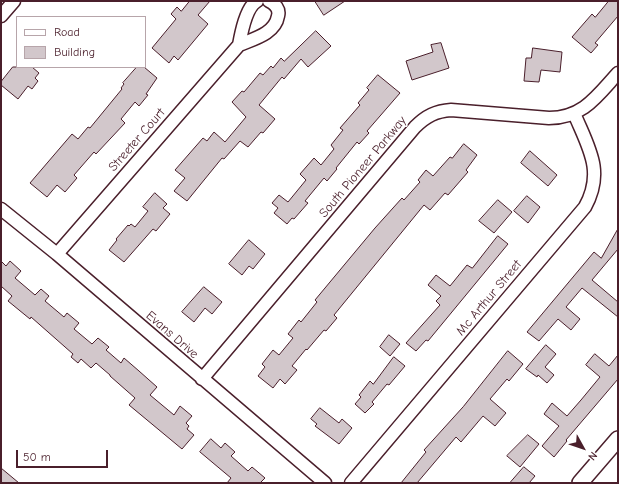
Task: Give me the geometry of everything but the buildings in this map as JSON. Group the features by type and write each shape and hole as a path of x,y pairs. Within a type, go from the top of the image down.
{"street":[{"path":"1,16 14,1"},
{"name":"Streeter Court","path":"239,45 244,22 254,3 257,1"},
{"name":"Streeter Court","path":"57,254 239,45 272,29 277,21 279,13 277,8 269,1"},
{"name":"South Pioneer Parkway","path":"202,379 416,126 426,117 441,111 451,110 552,118 564,117 574,114 592,102 618,73"},
{"name":"Mc Arthur Street","path":"351,483 585,207 594,185 594,165 574,114"},
{"name":"Evans Drive","path":"1,208 325,483"},
{"path":"580,483 618,439"}]}
